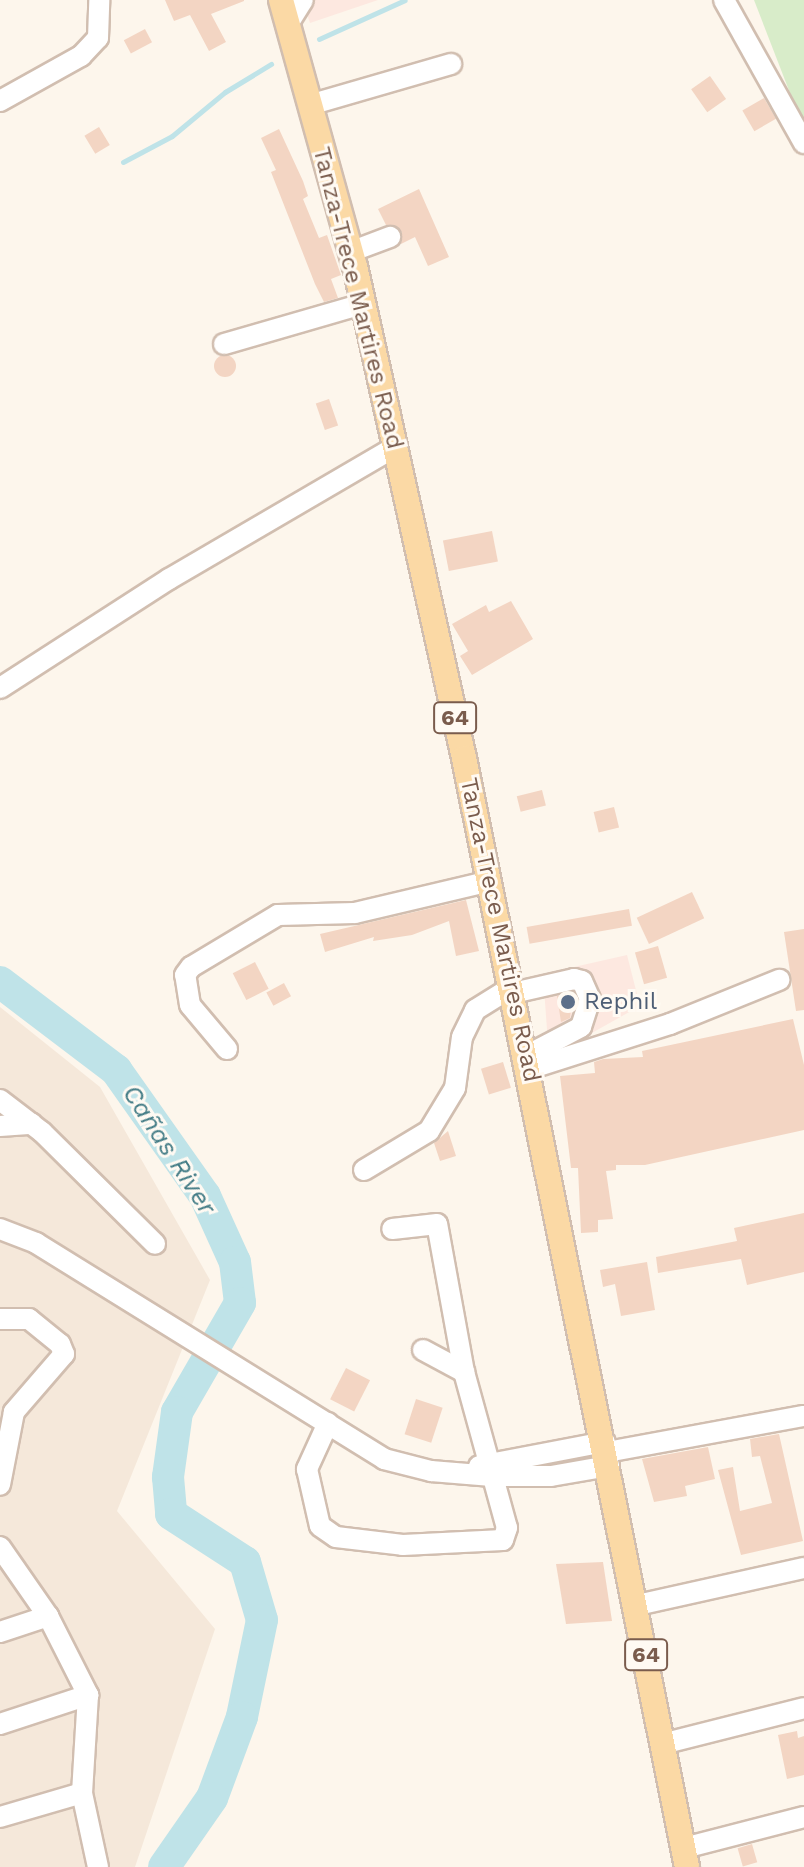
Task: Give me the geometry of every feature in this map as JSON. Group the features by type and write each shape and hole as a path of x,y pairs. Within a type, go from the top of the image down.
{"main road":[{"name":"Tanza-Trece Martires Road","path":"281,0 363,304 490,881 686,1858"}],"street":[{"path":"0,101 81,56 98,38 99,0"},
{"path":"288,24 303,0"},
{"path":"724,0 804,143"},
{"path":"309,105 451,64"},
{"path":"350,252 390,237"},
{"path":"224,344 363,304"},
{"path":"0,688 169,579 395,447"},
{"path":"227,1049 190,1005 185,975 191,967 278,915 355,913 490,881"},
{"path":"364,1170 429,1131 455,1088 462,1037 475,1010 513,990 574,979 582,981 590,999 581,1027 528,1062"},
{"path":"528,1062 670,1024 779,980"},
{"path":"0,1100 32,1124 155,1244"},
{"path":"0,1126 32,1124"},
{"path":"328,1423 307,1469 320,1526 336,1537 403,1545 503,1540 507,1528 464,1372 437,1224 392,1229"},
{"path":"0,1229 36,1243 277,1388 384,1459 431,1471 573,1472 607,1454 804,1416"},
{"path":"0,1319 29,1319 60,1344 64,1354 14,1412 0,1485"},
{"path":"423,1350 464,1372"},
{"path":"490,1470 567,1449 607,1454"},
{"path":"567,1449 573,1472"},
{"path":"1,1551 48,1616 88,1695 82,1793 98,1867"},
{"path":"637,1605 804,1568"},
{"path":"0,1632 48,1616"},
{"path":"0,1724 88,1695"},
{"path":"662,1744 804,1708"},
{"path":"0,1817 82,1793"},
{"path":"686,1858 804,1817"}],"shaded area":[{"path":"302,0 378,0 310,23"},
{"name":"Rephil","path":"627,955 640,1006 549,1057 543,974"},
{"path":"0,1007 100,1087 210,1280 117,1511 215,1629 135,1867 0,1867"}],"green space":[{"path":"754,0 804,0 804,126 802,124"}],"building":[{"path":"165,0 244,1 211,14 226,42 209,51 190,15 174,21"},
{"path":"145,29 152,42 131,54 124,40"},
{"path":"710,76 726,99 707,112 691,89"},
{"path":"764,98 776,119 754,131 742,110"},
{"path":"99,127 110,145 95,154 84,136"},
{"path":"279,129 303,181 308,196 303,199 319,238 327,235 341,275 331,279 338,298 324,302 271,172 276,170 261,138"},
{"path":"419,189 449,257 428,266 415,237 401,244 402,232 386,225 378,209"},
{"path":"221,355 229,355 236,366 229,377 221,377 214,370 214,362"},
{"path":"329,399 338,425 325,430 316,404"},
{"path":"492,531 498,561 449,571 443,541"},
{"path":"511,601 533,639 472,675 460,656 468,651 452,624 486,605 489,612"},
{"path":"542,790 546,806 521,812 517,796"},
{"path":"614,807 619,827 599,832 594,812"},
{"path":"692,892 704,918 649,944 637,918"},
{"path":"466,900 479,951 456,956 449,921 412,935 373,941 374,937 325,952 320,934"},
{"path":"629,909 632,926 530,944 527,927"},
{"path":"804,929 804,1010 796,1011 784,932"},
{"path":"658,946 667,978 644,984 635,953"},
{"path":"255,962 269,989 246,1000 233,973"},
{"path":"284,983 291,996 273,1006 266,992"},
{"path":"573,993 570,1018 561,1022 557,996"},
{"path":"793,1019 804,1065 804,1130 645,1165 616,1165 616,1170 606,1171 613,1219 598,1220 598,1232 581,1233 578,1168 571,1168 560,1076 595,1073 594,1062 603,1059 643,1057 642,1051"},
{"path":"503,1062 511,1088 489,1095 481,1069"},
{"path":"448,1131 456,1156 440,1161 434,1143"},
{"path":"804,1213 804,1272 747,1285 741,1259 658,1273 656,1257 737,1241 734,1228"},
{"path":"647,1262 655,1310 621,1316 615,1284 603,1287 600,1270"},
{"path":"346,1368 370,1380 354,1411 330,1399"},
{"path":"416,1399 443,1408 431,1443 405,1434"},
{"path":"779,1434 803,1541 741,1555 718,1470 733,1467 740,1511 772,1503 760,1456 752,1457 750,1439"},
{"path":"708,1447 715,1479 685,1486 687,1496 654,1502 642,1459"},
{"path":"603,1562 612,1621 566,1624 556,1564"},
{"path":"797,1731 798,1738 804,1736 804,1775 787,1779 778,1735"},
{"path":"752,1844 757,1862 743,1866 738,1848"}],"waterway":[{"path":"319,39 405,0"},
{"path":"123,162 172,136 225,92 271,64"},
{"name":"Cañas River","path":"0,982 116,1070 205,1196 235,1262 240,1303 177,1412 168,1477 171,1514 245,1562 262,1620 242,1717 212,1798 164,1867"}],"place":[{"name":"Rephil","path":"568,1002"}]}
